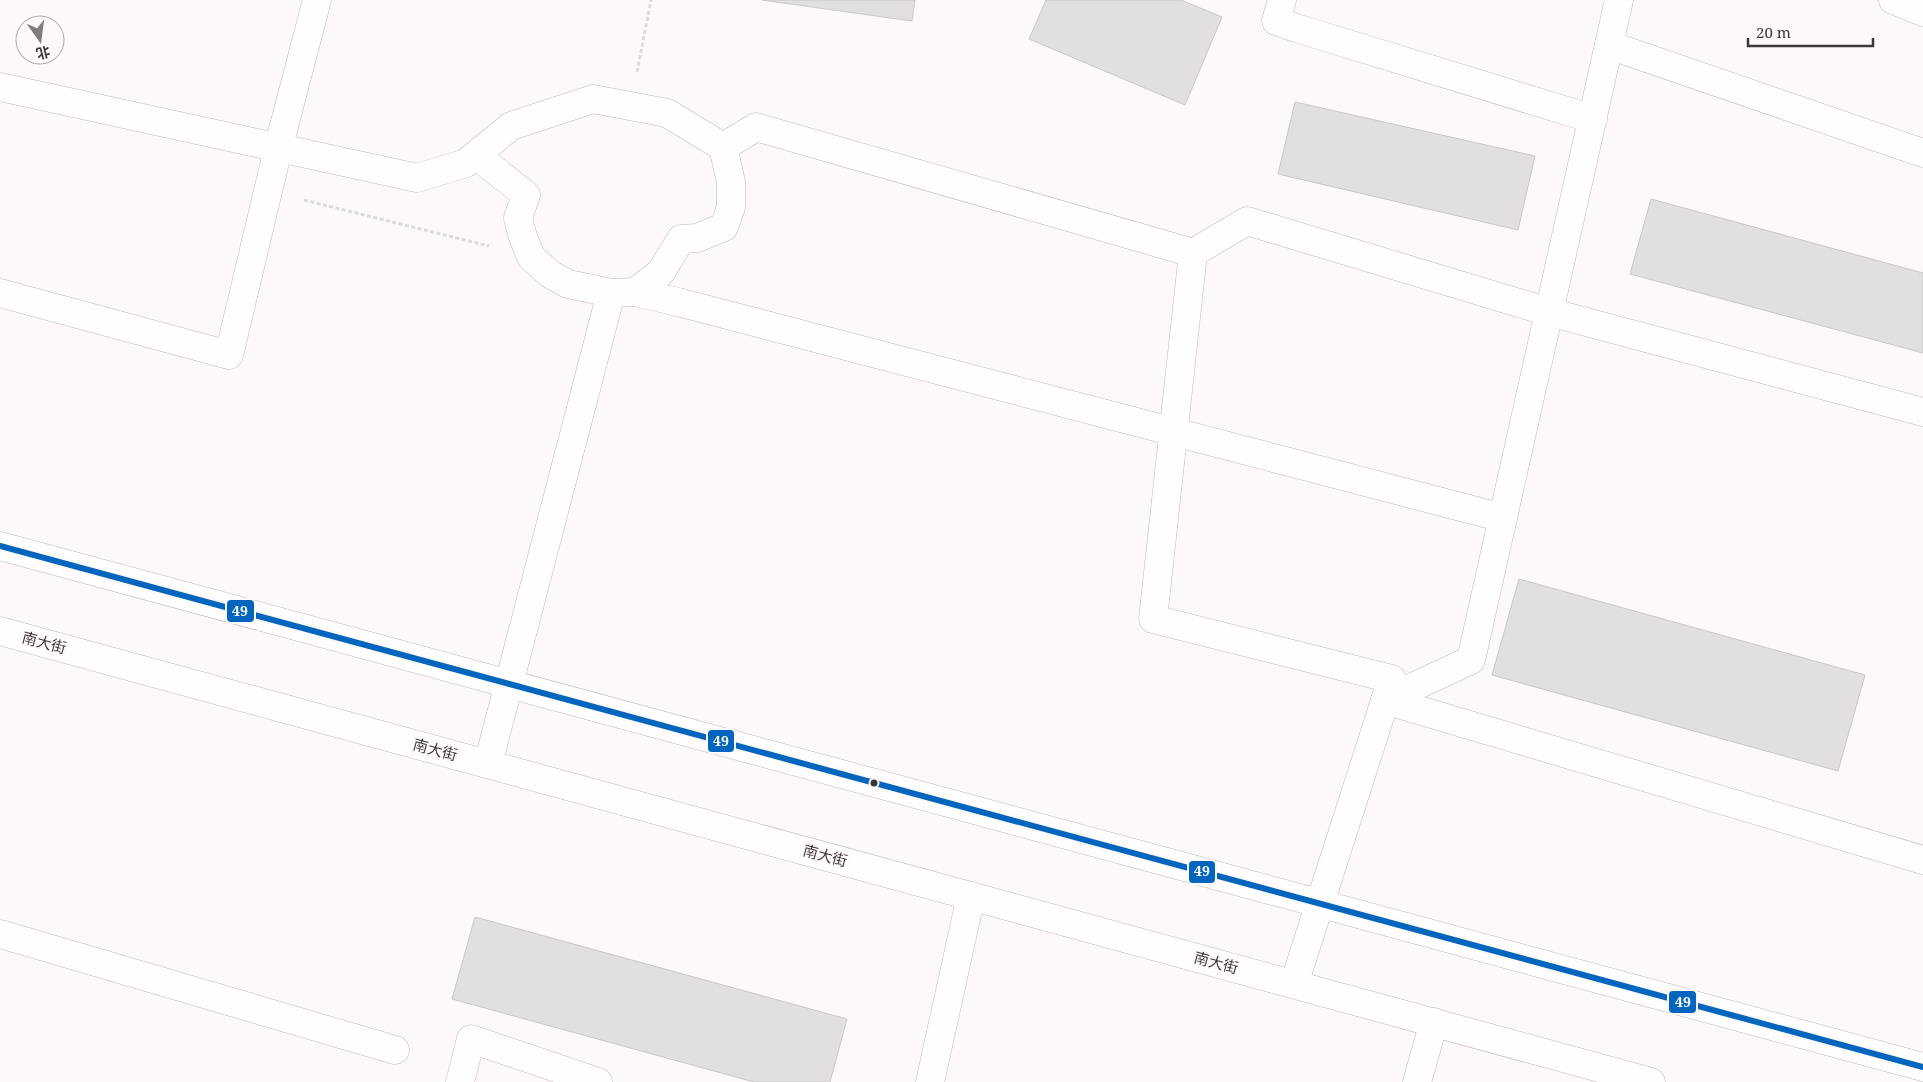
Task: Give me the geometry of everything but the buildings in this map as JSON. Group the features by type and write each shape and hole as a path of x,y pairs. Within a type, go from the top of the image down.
{"street":[{"path":"0,293 229,355 316,0"},
{"path":"1282,0 1276,21 1592,119"},
{"path":"1385,700 1472,660 1619,0"},
{"path":"1893,0 1923,12"},
{"path":"1609,45 1923,153"},
{"path":"0,87 417,178 466,163 511,126 593,99 667,113 723,147 731,182 732,207 724,227 698,238 681,239 660,272 623,292 509,685 488,764"},
{"path":"723,147 756,127 1193,253 1247,221 1549,312 1923,412"},
{"path":"476,155 526,195 518,218 531,257 550,274 568,284 623,292 1173,430 1503,518"},
{"path":"1193,253 1153,619 1392,679 1294,984"},
{"path":"0,546 1923,1067"},
{"name":"南大街","path":"0,631 1651,1082"},
{"path":"1385,700 1923,860"},
{"path":"930,1082 971,896"},
{"path":"0,934 395,1050"},
{"path":"1418,1082 1434,1022"},
{"path":"460,1082 471,1039 598,1082"}],"path":[{"path":"630,107 651,0"},
{"path":"268,190 531,257"}],"transit line":[{"name":"49","path":"0,546 1923,1067"}]}
